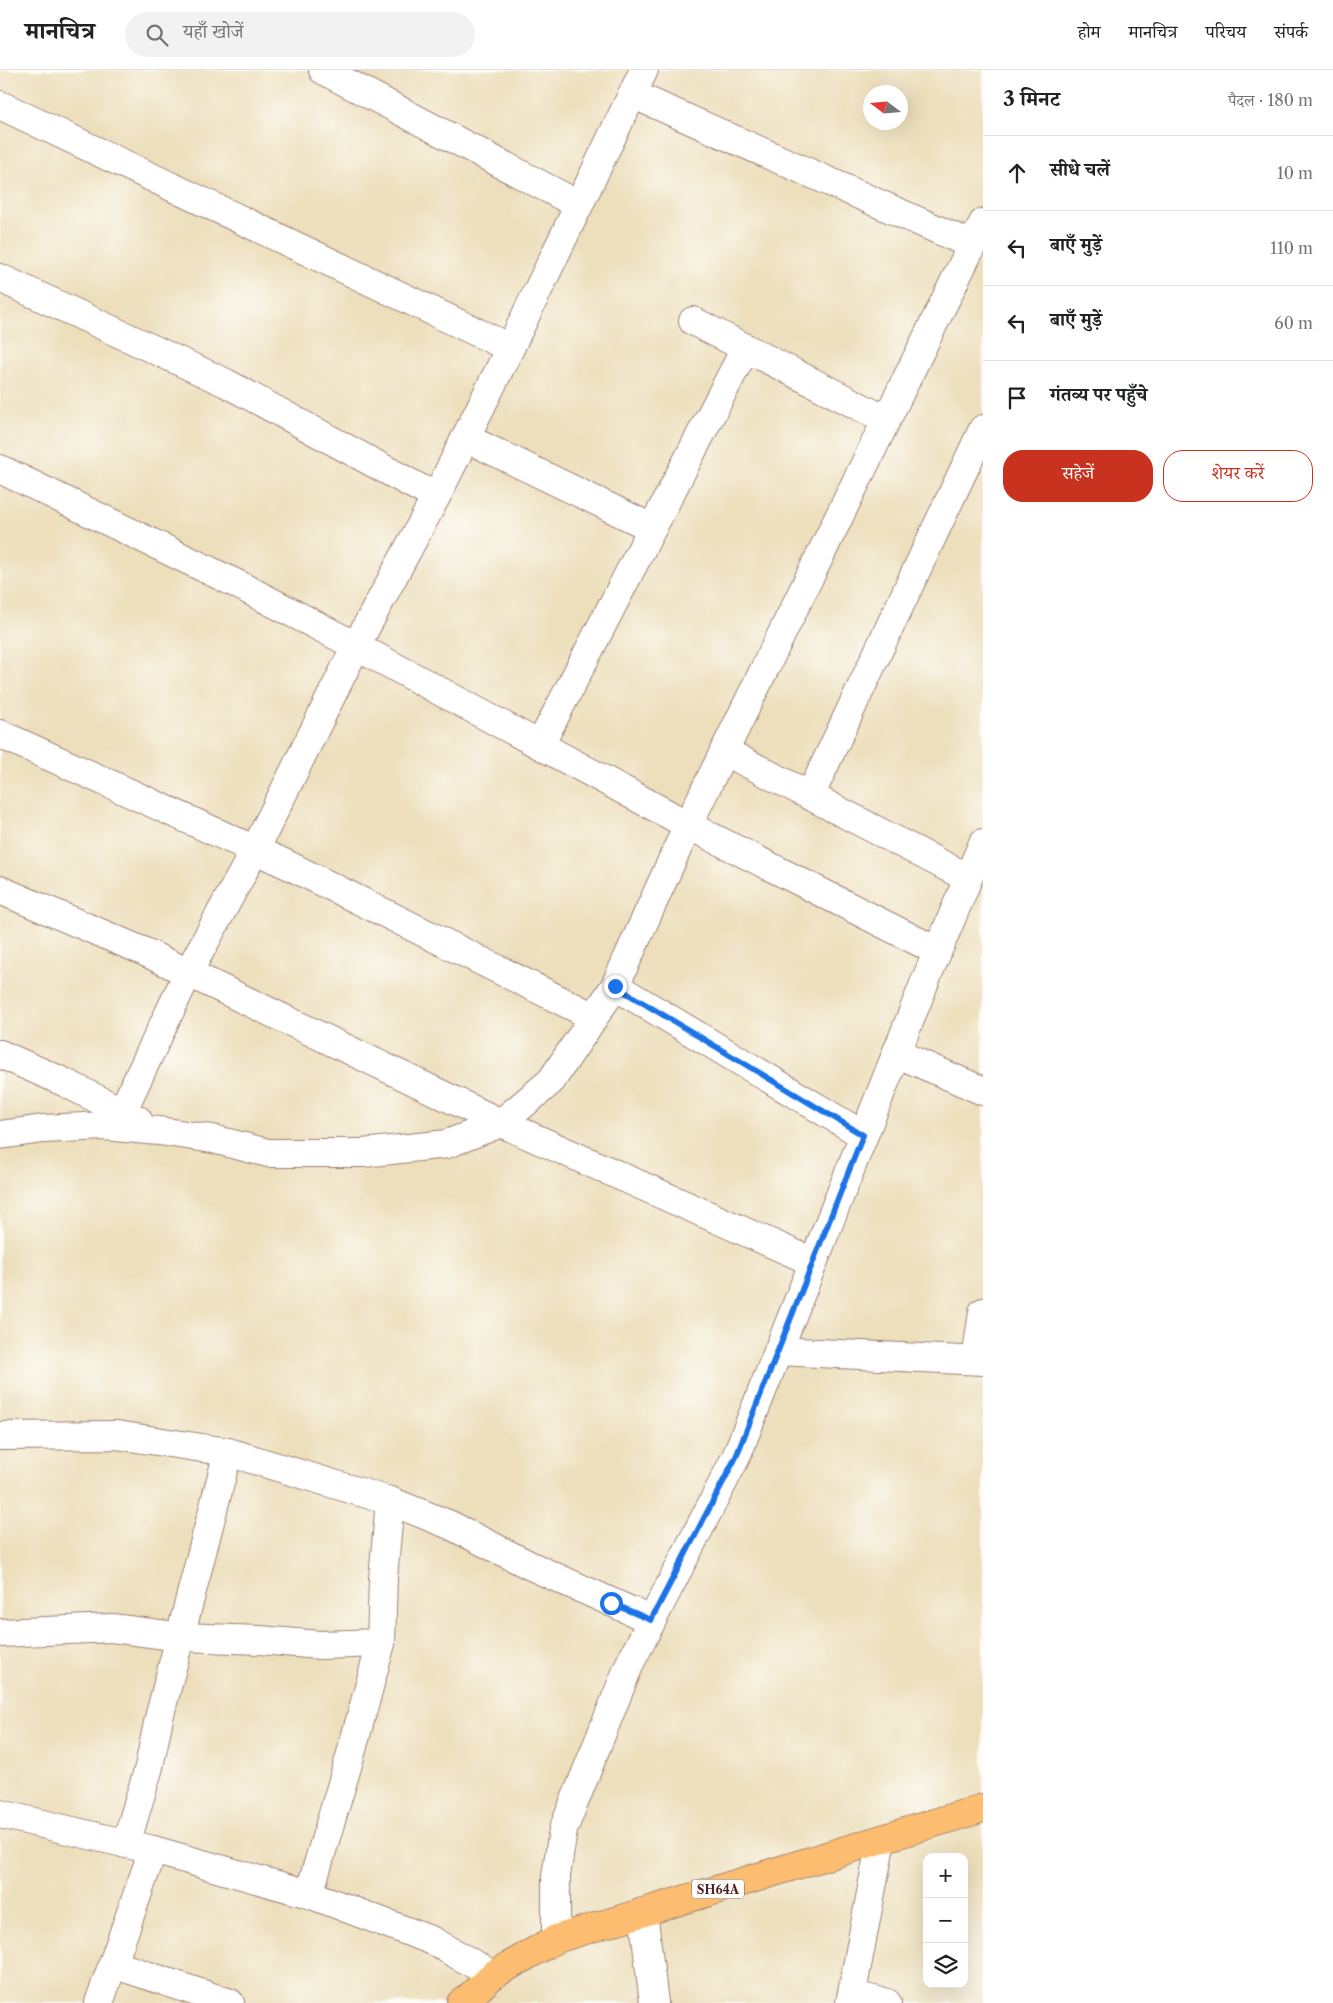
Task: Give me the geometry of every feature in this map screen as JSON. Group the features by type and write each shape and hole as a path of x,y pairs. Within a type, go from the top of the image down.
{"main road":[{"name":"SH64A","path":"465,2002 493,1975 556,1940 983,1808"}],"street":[{"path":"323,70 579,205"},
{"path":"122,1112 188,973 254,850 356,646 466,438 644,70"},
{"path":"0,1135 43,1129 104,1126 159,1131 213,1140 268,1153 363,1153 447,1144 501,1123 551,1081 615,986 688,825 978,234 632,94"},
{"path":"0,105 510,348"},
{"path":"0,278 226,382 436,497"},
{"path":"693,321 886,420"},
{"path":"540,745 745,349"},
{"path":"810,796 983,430"},
{"path":"466,438 652,528"},
{"path":"0,469 237,584 688,825 937,951"},
{"path":"0,734 254,850 594,1017"},
{"path":"724,751 968,878"},
{"path":"556,1940 556,1876 564,1830 630,1663 736,1457 863,1135 983,842"},
{"path":"0,890 145,952 501,1123 813,1262"},
{"path":"615,986 863,1135"},
{"path":"896,1053 983,1091"},
{"path":"0,1054 66,1083 159,1131"},
{"path":"778,1351 980,1360 983,1312"},
{"path":"0,1436 117,1436 228,1452 390,1501 450,1525 531,1566 651,1620"},
{"path":"126,1844 149,1767 228,1452"},
{"path":"309,1894 350,1757 381,1643 382,1578 390,1501"},
{"path":"0,1633 112,1628 182,1637 260,1640 320,1645 381,1643"},
{"path":"0,1814 153,1850 309,1894 433,1942 493,1975"},
{"path":"881,1840 851,1999 888,2003"},
{"path":"99,2003 153,1850"},
{"path":"643,1912 654,2003"},
{"path":"113,1964 230,2003"}],"route":[{"path":"611,1603 651,1620 736,1457 863,1135 615,986"}]}
